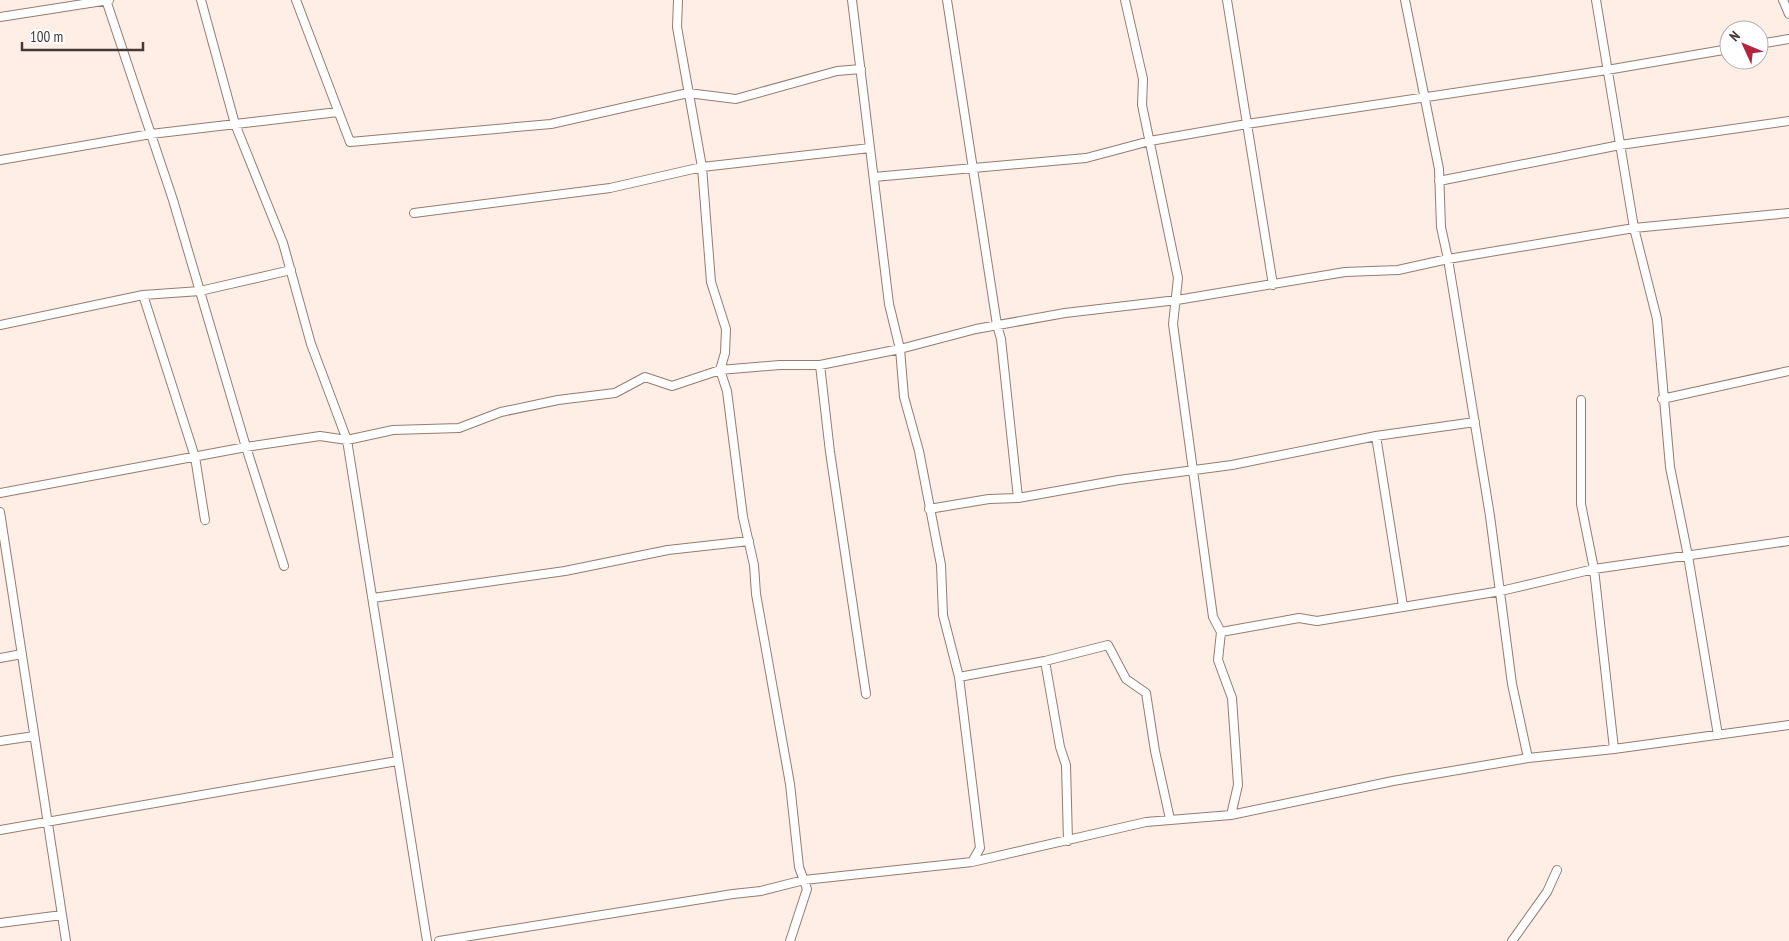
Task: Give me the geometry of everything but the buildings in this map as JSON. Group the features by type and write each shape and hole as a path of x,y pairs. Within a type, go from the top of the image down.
{"street":[{"path":"0,17 108,0 284,566"},
{"path":"201,0 235,124 283,243 311,344 347,440 427,941"},
{"path":"296,0 350,142 551,124 688,93 736,99 836,71 861,70"},
{"path":"678,0 677,27 702,166 711,282 726,328 725,353 720,370 727,391 743,517 749,541 790,784 798,867 807,889 790,941"},
{"path":"852,0 889,304 900,349 904,397 919,451 941,565 943,615 959,677 980,848 972,862"},
{"path":"947,0 972,169 997,325 1001,339 1018,498"},
{"path":"1125,0 1143,79 1142,105 1178,278 1173,324 1213,617 1221,632 1218,660 1232,698 1238,785 1231,815"},
{"path":"1227,0 1273,285"},
{"path":"1405,0 1439,169 1440,228 1448,259 1475,422 1501,590 1512,684 1528,758"},
{"path":"1596,0 1634,228 1657,320 1662,399 1670,467 1688,556 1718,735"},
{"path":"1783,0 1789,14"},
{"path":"1769,42 1789,39"},
{"path":"874,177 1086,158 1150,141 1247,124 1719,52"},
{"path":"0,160 151,134 338,112"},
{"path":"1439,181 1620,145 1789,122"},
{"path":"414,214 610,188 702,166 870,148"},
{"path":"0,493 246,447 320,436 347,440 393,430 459,428 501,412 558,400 615,393 645,377 672,386 720,370 820,365 900,349 997,325 1065,313 1177,300 1345,272 1398,270 1448,259 1634,228 1789,213"},
{"path":"0,325 143,295 200,291 290,270"},
{"path":"143,295 195,457 205,520"},
{"path":"820,365 830,452 866,694"},
{"path":"1662,399 1789,370"},
{"path":"1581,400 1581,504 1594,568 1614,749"},
{"path":"929,509 989,499 1018,498 1193,469 1232,465 1376,436 1475,422"},
{"path":"1376,436 1402,606"},
{"path":"0,512 66,941"},
{"path":"373,598 565,571 668,550 749,541"},
{"path":"1221,632 1299,618 1317,622 1501,590 1594,568 1789,542"},
{"path":"0,575 10,574"},
{"path":"959,677 1046,661 1108,645 1126,679 1146,693 1155,751 1170,820"},
{"path":"0,658 22,654"},
{"path":"1046,661 1060,747 1066,765 1068,841"},
{"path":"439,941 724,895 761,891 804,880 972,862 1146,822 1231,815 1393,781 1528,758 1614,749 1789,726"},
{"path":"0,742 34,736"},
{"path":"0,830 397,761"},
{"path":"1512,941 1547,892 1557,870"},
{"path":"0,922 62,915"}]}
